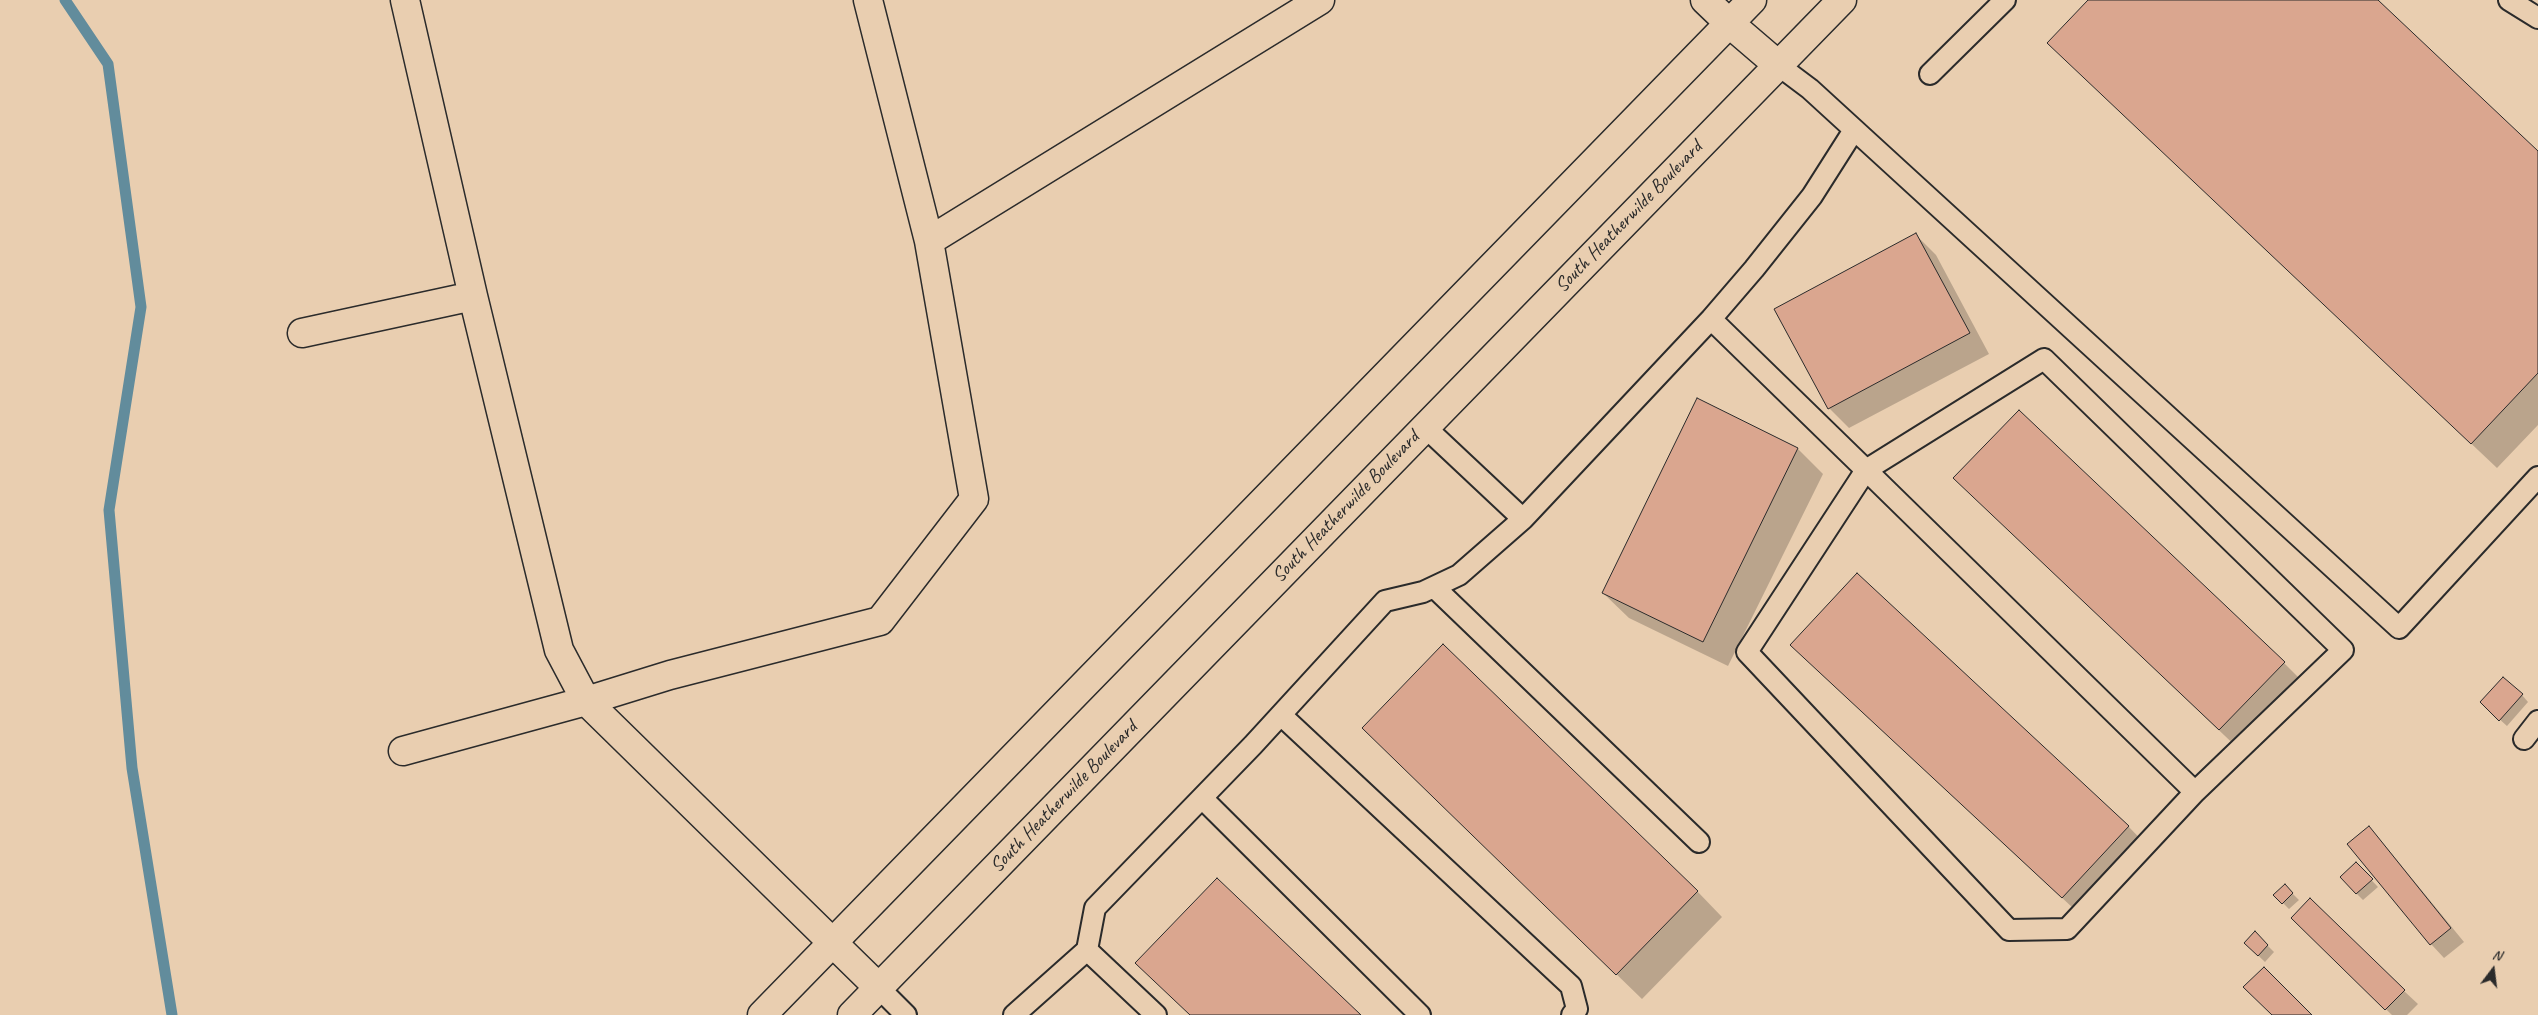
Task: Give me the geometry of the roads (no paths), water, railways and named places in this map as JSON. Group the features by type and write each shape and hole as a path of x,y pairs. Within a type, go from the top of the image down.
{"main road":[{"path":"405,0 473,296 559,650 586,702 879,988"},
{"path":"404,751 586,702 670,676 880,621 974,499 929,241 868,0"},
{"path":"929,241 1320,0"},
{"path":"1705,0 1778,65"},
{"path":"762,1015 1752,0"},
{"name":"South Heatherwilde Boulevard","path":"852,1015 1424,426 1842,0"},
{"path":"302,334 473,296"}],"lane":[{"path":"1930,74 2005,0"},
{"path":"2509,0 2538,18"},
{"path":"1778,65 1810,89 2399,628 2538,477"},
{"path":"1014,1015 1088,950 1095,908 1281,715 1385,601 1423,592 1459,575 1523,518 1711,319 1754,269 1812,196 1854,130"},
{"path":"1711,319 2195,792"},
{"path":"2044,359 2343,650 2195,792 2067,929 2009,930 1747,652 1866,470 2044,359"},
{"path":"1424,426 1523,518"},
{"path":"1434,587 1699,842"},
{"path":"1281,715 1571,986 1577,1009 1572,1015"},
{"path":"2524,739 2538,720"},
{"path":"1202,798 1420,1015"},
{"path":"1088,950 1156,1015"},
{"path":"879,988 906,1015"}],"waterway":[{"path":"65,0 108,64 141,307 109,510 132,768 172,1015"}]}
